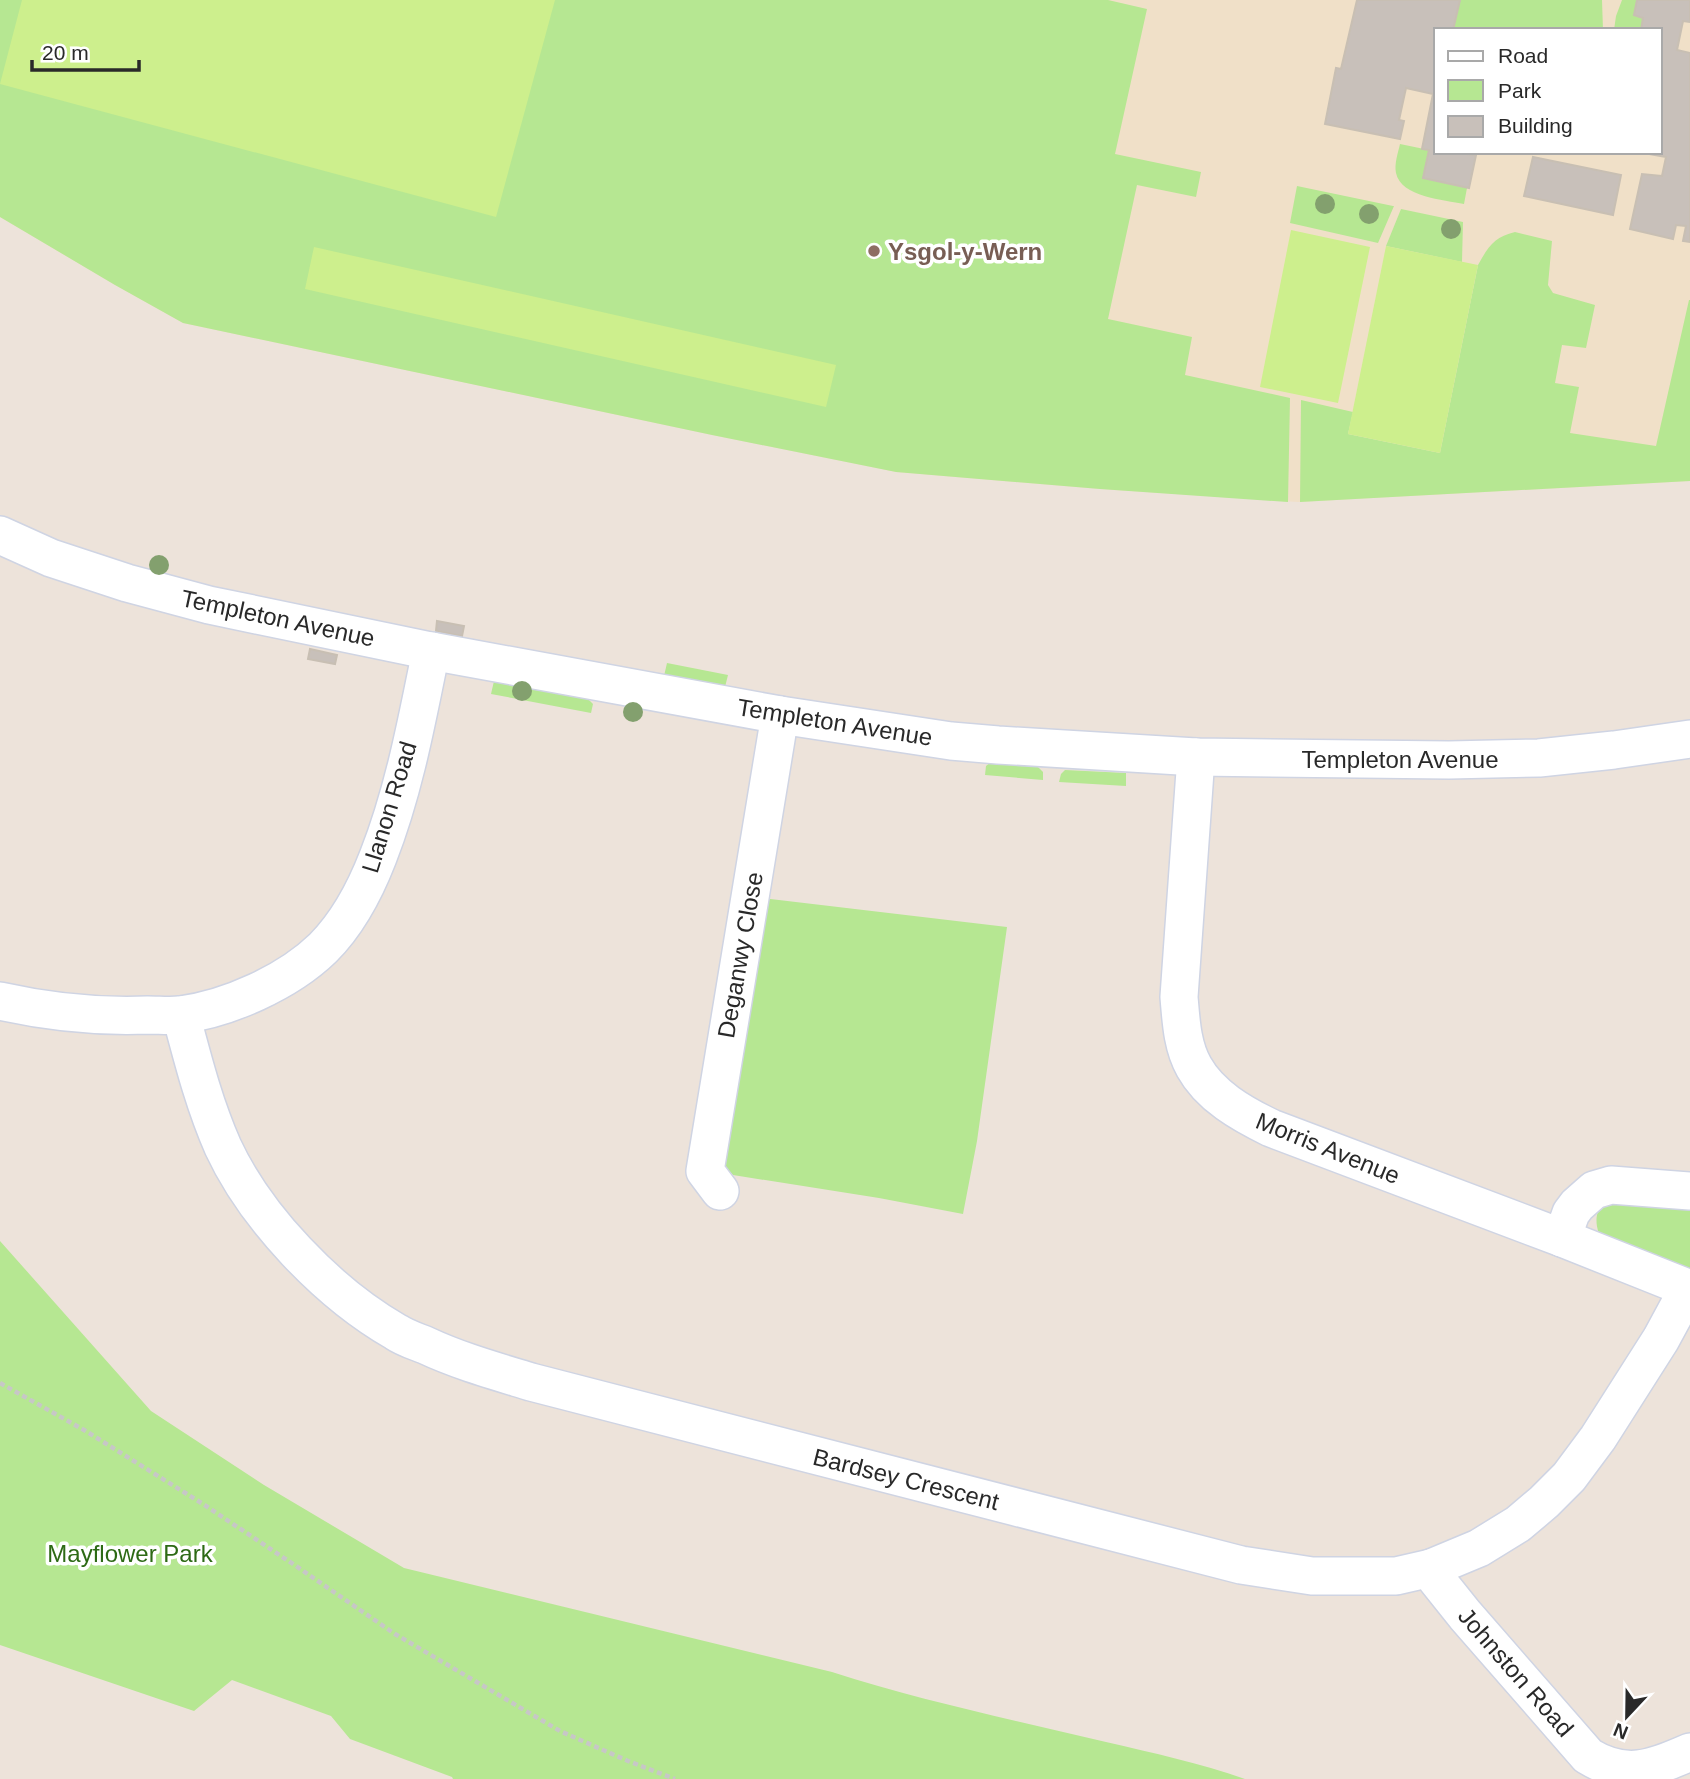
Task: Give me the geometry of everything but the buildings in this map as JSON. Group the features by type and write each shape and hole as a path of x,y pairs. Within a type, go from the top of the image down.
{"street":[{"name":"Templeton Avenue","path":"0,535 51,558 209,605 431,651 780,715 951,741 1196,757 1287,760 1516,759 1614,750 1690,739"},
{"name":"Llanon Road","path":"0,1001 90,1015 181,1015 226,1004 261,990 290,974 323,947 344,921 378,858 404,773 431,651"},
{"name":"Deganwy Close","path":"720,1191 705,1171 780,715"},
{"name":"Morris Avenue","path":"1196,757 1179,997 1187,1050 1194,1067 1208,1086 1231,1106 1271,1128 1689,1289"},
{"name":"Bardsey Crescent","path":"181,1015 197,1078 224,1149 266,1217 330,1285 397,1333 458,1360 531,1382 1241,1565 1312,1576 1396,1576 1431,1568 1479,1548 1518,1524 1545,1502 1569,1477 1598,1438 1661,1339 1689,1289"},
{"path":"1562,1238 1577,1205 1594,1190 1611,1185 1690,1191"},
{"name":"Johnston Road","path":"1431,1568 1437,1580 1465,1615 1588,1756 1617,1769 1636,1771 1690,1752"}],"path":[{"path":"0,1383 84,1430 203,1504 406,1641 561,1731 675,1779"}],"shaded area":[{"name":"Ysgol-y-Wern","path":"0,0 1690,0 1690,481 1298,502 896,472 183,323 0,217"}],"green space":[{"name":"Ysgol-y-Wern","path":"0,0 1108,0 1147,9 1115,154 1201,172 1196,197 1137,185 1108,319 1192,337 1185,375 1290,398 1288,502 896,472 183,323 0,217"},
{"path":"22,0 555,0 496,217 0,84"},
{"path":"1460,0 1602,0 1603,28 1453,28"},
{"path":"1622,0 1637,0 1634,15 1643,18 1641,28 1614,28"},
{"path":"1400,144 1429,150 1423,178 1467,188 1464,204 1424,196 1406,187 1396,173"},
{"path":"1297,186 1394,206 1378,243 1290,223"},
{"path":"1401,209 1463,222 1462,262 1386,246"},
{"path":"1291,230 1370,247 1338,403 1260,387"},
{"path":"1515,232 1552,241 1548,285 1553,293 1595,305 1586,348 1562,345 1555,383 1579,387 1570,433 1656,446 1690,300 1690,481 1300,502 1301,400 1353,412 1348,434 1440,453 1478,265 1492,244"},
{"path":"1386,246 1478,265 1440,453 1348,434"},
{"path":"314,247 836,365 826,407 305,289"},
{"path":"667,663 728,675 725,687 664,676"},
{"path":"494,681 588,699 593,704 591,713 491,694"},
{"path":"991,762 1038,767 1043,772 1043,780 985,775 986,766"},
{"path":"1065,770 1126,773 1126,786 1059,782"},
{"path":"762,898 1007,927 977,1141 963,1214 733,1175 722,1163"},
{"path":"1609,1197 1690,1202 1690,1272 1599,1234 1597,1214"},
{"name":"Mayflower Park","path":"0,1241 151,1411 264,1485 404,1568 832,1672 934,1701 1176,1759 1245,1779 453,1779 350,1739 331,1716 232,1680 194,1711 0,1645"}],"place":[{"name":"Ysgol-y-Wern","path":"874,251"}]}
